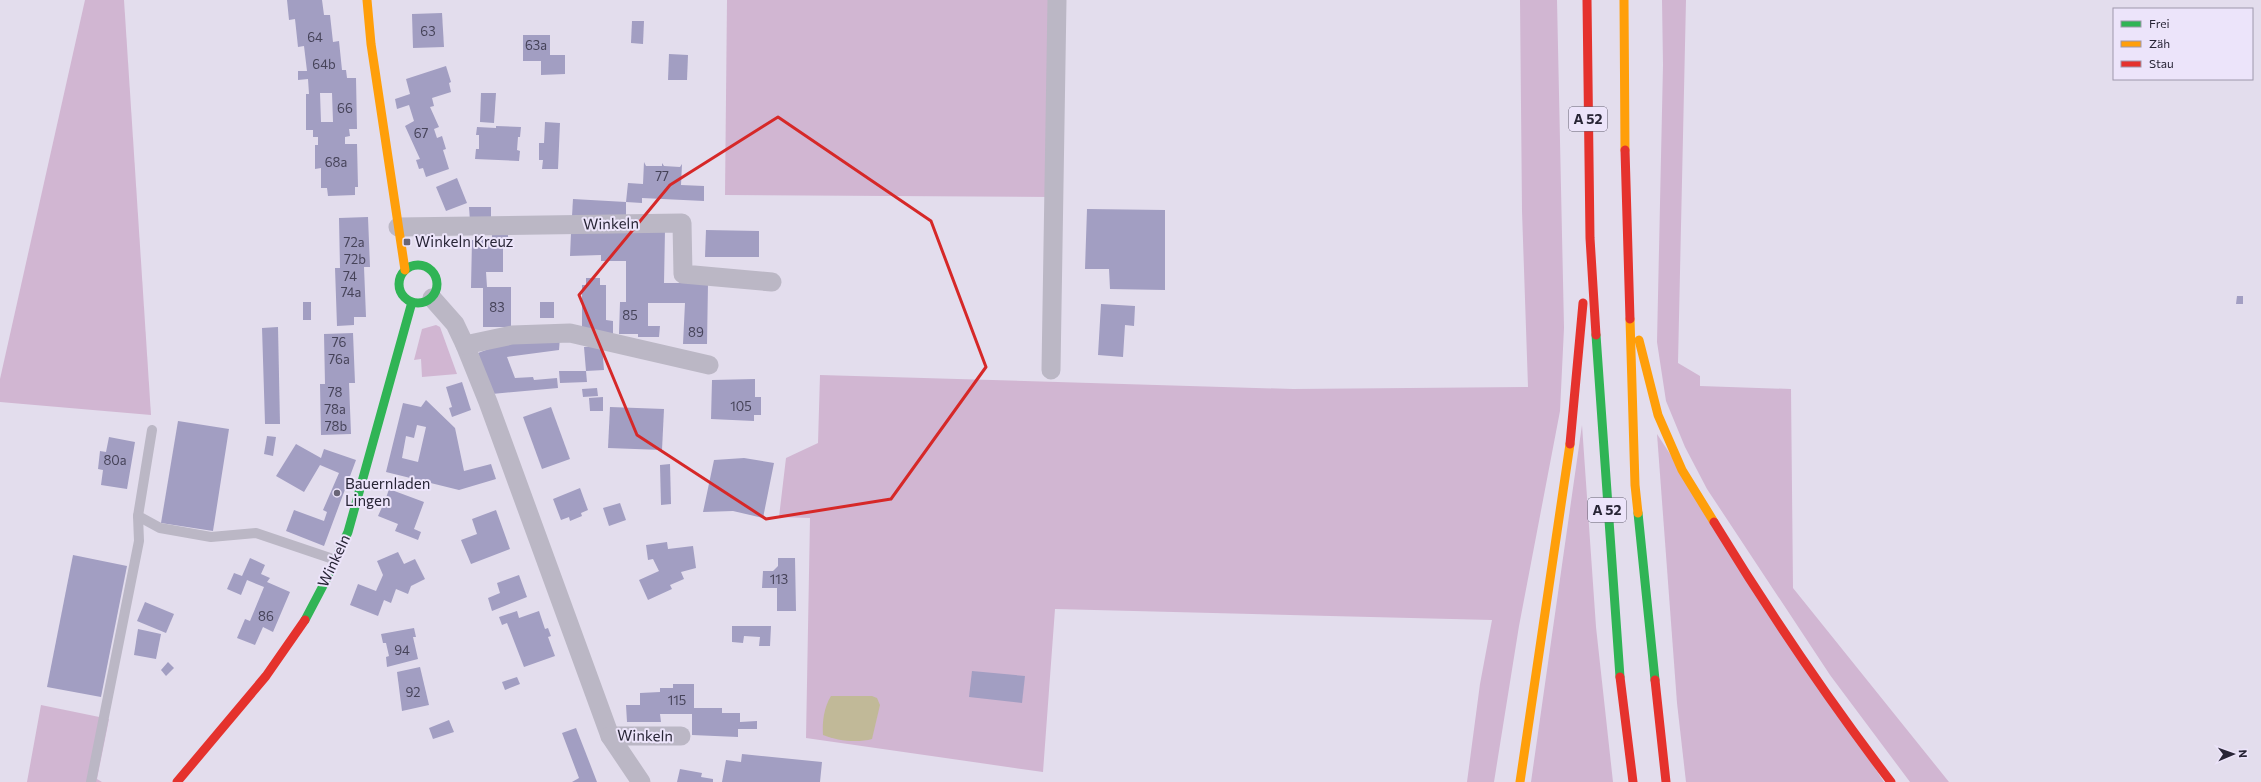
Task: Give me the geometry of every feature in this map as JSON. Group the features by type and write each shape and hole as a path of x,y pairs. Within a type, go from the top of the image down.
{"main road":[{"path":"367,0 371,44 405,270 400,280 400,287 404,297 412,302 423,303 432,298 437,285 434,273 429,268 418,265 405,270"},
{"name":"A 52","path":"1587,0 1590,238 1617,650 1632,782"},
{"name":"A 52","path":"1624,0 1629,296 1635,485 1666,782"},
{"path":"1520,782 1570,441 1590,238"},
{"path":"1629,296 1658,415 1682,470 1764,603 1826,695 1891,782"},
{"name":"Winkeln","path":"177,782 279,660 305,620 336,560 348,532 412,302"}],"street":[{"path":"1051,370 1057,0"},
{"name":"Winkeln","path":"398,227 682,222 683,274 772,282"},
{"name":"Winkeln","path":"432,298 455,324 465,345 488,402 610,736 641,782"},
{"path":"465,345 512,335 570,333 709,365"},
{"name":"Winkeln","path":"610,736 681,736"}],"lane":[{"path":"91,782 139,541 138,516 152,430"},
{"path":"138,516 160,528 211,537 256,533 336,560"}],"highlighted area":[{"path":"778,117 931,221 986,367 891,499 766,519 637,435 579,295 670,185"}],"shaded area":[{"path":"85,0 124,0 151,415 0,402 0,379"},
{"path":"727,0 1054,0 1054,197 725,195"},
{"path":"1520,0 1557,0 1564,328 1560,411 1519,626 1494,782 1467,782 1480,684 1492,620 1055,609 1043,772 806,738 810,518 779,517 786,458 818,443 820,375 1293,389 1528,387 1522,211"},
{"path":"1662,0 1686,0 1678,363 1700,376 1700,386 1791,389 1793,588 1949,782 1910,782 1830,675 1707,489 1685,447 1666,401 1657,342 1663,65"},
{"path":"436,325 440,327 457,374 422,377 421,359 414,360 422,329"},
{"path":"1582,425 1596,627 1613,782 1531,782"},
{"path":"1657,434 1884,782 1686,782 1677,703"},
{"path":"831,696 872,696 877,698 880,705 872,739 848,741 823,735 824,715"},
{"path":"41,705 109,719 97,779 102,782 27,782"}],"building":[{"path":"287,0 322,0 324,15 330,15 333,42 339,41 342,70 346,70 347,78 356,78 357,129 349,129 350,136 345,137 345,144 357,144 358,187 355,187 355,195 328,196 327,188 321,188 321,168 315,169 315,145 318,145 318,137 313,137 313,130 306,130 306,94 309,94 308,79 298,80 298,71 307,71 304,46 298,47 295,19 289,20","holes":["320,93 332,93 333,122 321,122"]},
{"path":"442,13 444,47 413,48 412,14"},
{"path":"632,21 644,21 643,44 631,43"},
{"path":"523,35 550,35 550,55 565,55 565,74 541,75 541,61 523,61"},
{"path":"669,54 688,55 687,80 668,80"},
{"path":"446,66 451,82 449,83 451,92 432,98 434,106 430,107 439,127 434,129 437,138 442,136 446,149 443,150 449,169 426,177 423,168 419,169 416,160 420,159 405,126 414,121 409,105 397,109 395,99 410,94 406,79"},
{"path":"481,93 496,93 494,123 480,122"},
{"path":"545,122 560,123 558,169 542,169 543,160 539,160 539,143 544,143"},
{"path":"496,126 521,127 520,137 518,137 517,150 520,151 519,161 475,159 476,149 479,149 479,135 476,135 477,127 496,128"},
{"path":"644,162 646,166 662,166 662,163 664,166 680,167 682,164 681,185 704,186 704,201 642,198 642,203 626,202 628,183 643,184"},
{"path":"457,178 467,203 446,211 436,187"},
{"path":"573,199 626,202 626,218 572,216"},
{"path":"469,207 491,207 491,221 470,221"},
{"path":"1087,209 1165,210 1165,290 1110,289 1109,269 1085,269"},
{"path":"368,217 370,267 364,267 366,317 354,317 354,325 337,326 335,268 340,268 339,218"},
{"path":"665,230 664,283 708,283 707,344 683,344 685,303 648,303 648,326 660,326 659,337 638,337 638,334 619,334 620,302 626,302 626,261 601,261 601,255 570,256 571,233"},
{"path":"706,230 759,231 759,257 705,257"},
{"path":"492,231 508,231 508,240 503,240 503,272 486,272 487,287 511,287 511,327 483,327 483,288 471,288 472,240 492,239"},
{"path":"586,278 600,278 600,285 606,285 606,320 613,321 613,334 582,329 582,285 586,285"},
{"path":"2237,296 2243,296 2243,304 2236,304"},
{"path":"303,302 311,302 311,320 303,320"},
{"path":"540,302 554,302 554,318 540,318"},
{"path":"1101,304 1135,306 1134,326 1125,325 1123,357 1098,355"},
{"path":"278,327 280,424 265,424 262,328"},
{"path":"353,333 355,383 349,383 351,434 321,435 320,384 325,384 324,334"},
{"path":"560,337 559,350 507,357 515,378 533,377 534,380 557,378 558,388 492,394 478,353 502,344"},
{"path":"602,346 604,370 586,371 584,347"},
{"path":"559,371 586,371 587,382 560,383"},
{"path":"755,379 755,397 761,397 761,415 754,415 754,421 711,419 712,380"},
{"path":"462,382 471,410 452,417 449,408 452,407 446,387"},
{"path":"597,388 598,396 583,397 582,389"},
{"path":"603,397 603,411 590,411 589,398"},
{"path":"426,400 455,428 464,471 491,464 496,479 459,490 386,472 403,403 421,407","holes":["417,425 426,427 418,462 402,458 406,436 414,438"]},
{"path":"551,407 570,459 542,469 523,417"},
{"path":"610,407 664,409 662,450 608,448"},
{"path":"178,421 229,429 213,531 161,523"},
{"path":"267,436 276,437 273,456 264,454"},
{"path":"109,437 135,442 127,489 101,485 103,470 98,469 100,451 106,452"},
{"path":"296,444 321,458 324,449 356,460 324,546 286,531 294,510 324,521 327,512 323,510 339,473 320,465 304,492 276,476"},
{"path":"744,458 774,463 763,518 733,511 703,512 714,460"},
{"path":"670,464 671,504 661,505 660,465"},
{"path":"580,488 588,510 581,513 582,516 570,521 569,517 561,520 553,499"},
{"path":"389,489 424,502 414,529 421,532 418,540 395,531 398,524 378,516 383,505 382,502 385,501"},
{"path":"620,503 626,520 609,526 603,508"},
{"path":"496,510 510,549 471,564 461,540 477,534 472,519"},
{"path":"667,542 668,549 693,546 696,568 681,572 684,579 670,585 672,589 648,600 639,580 659,571 653,559 648,560 646,545"},
{"path":"398,552 404,564 415,559 425,579 411,586 408,594 396,589 391,603 384,600 378,616 350,605 358,584 376,591 383,575 377,561"},
{"path":"73,555 127,566 101,697 47,687"},
{"path":"250,558 265,565 261,574 270,578 267,582 290,592 273,632 263,627 255,645 237,638 245,619 250,621 264,587 247,580 241,595 227,589 234,573 242,576"},
{"path":"778,558 795,558 796,611 777,611 777,588 762,588 763,571 773,571 778,566"},
{"path":"519,575 527,597 492,611 488,598 500,593 497,583"},
{"path":"145,602 174,614 166,633 137,621"},
{"path":"517,611 519,618 539,611 545,629 548,628 551,636 548,637 555,656 524,667 507,623 502,625 499,617"},
{"path":"732,626 771,626 770,646 759,646 760,637 744,636 743,643 732,642"},
{"path":"414,628 416,637 413,637 418,659 387,667 386,657 389,656 386,643 383,643 381,634"},
{"path":"138,629 161,634 156,659 134,655"},
{"path":"168,662 174,668 166,676 161,670"},
{"path":"420,667 429,705 402,711 397,672"},
{"path":"972,671 1025,676 1022,703 969,697"},
{"path":"517,677 520,684 505,690 502,682"},
{"path":"673,684 694,684 694,708 722,708 722,713 740,713 740,722 757,721 757,729 738,729 738,737 692,735 692,714 660,714 661,722 627,722 626,705 640,705 640,693 660,692 660,688 673,688"},
{"path":"449,720 454,732 433,739 429,728"},
{"path":"576,728 597,782 572,782 579,778 562,733"},
{"path":"742,754 822,762 820,782 722,782 726,760 741,762"},
{"path":"680,769 702,773 701,777 713,779 713,782 677,782"}],"traffic: fast":[{"path":"414,265 422,265 434,274 437,284 434,294 428,300 422,303 414,303 402,294 399,288 399,280 408,268 414,265"},
{"path":"305,620 325,582 348,532 412,302"},
{"path":"1596,335 1620,677"},
{"path":"1638,513 1655,680"}],"traffic: slow":[{"path":"367,0 371,44 405,270"},
{"path":"1624,0 1625,150"},
{"path":"1630,319 1635,485 1638,513"},
{"path":"1639,340 1658,415 1682,470 1714,522"},
{"path":"1520,782 1570,444"}],"traffic: jam":[{"path":"1587,0 1590,238 1596,335"},
{"path":"1625,150 1630,319"},
{"path":"1570,444 1583,303"},
{"path":"1714,522 1799,654 1844,719 1891,782"},
{"path":"177,782 266,676 305,620"},
{"path":"1620,677 1633,782"},
{"path":"1655,680 1666,782"}],"place":[{"name":"Winkeln Kreuz","path":"407,242"},
{"name":"Bauernladen Lingen","path":"337,493"}]}
